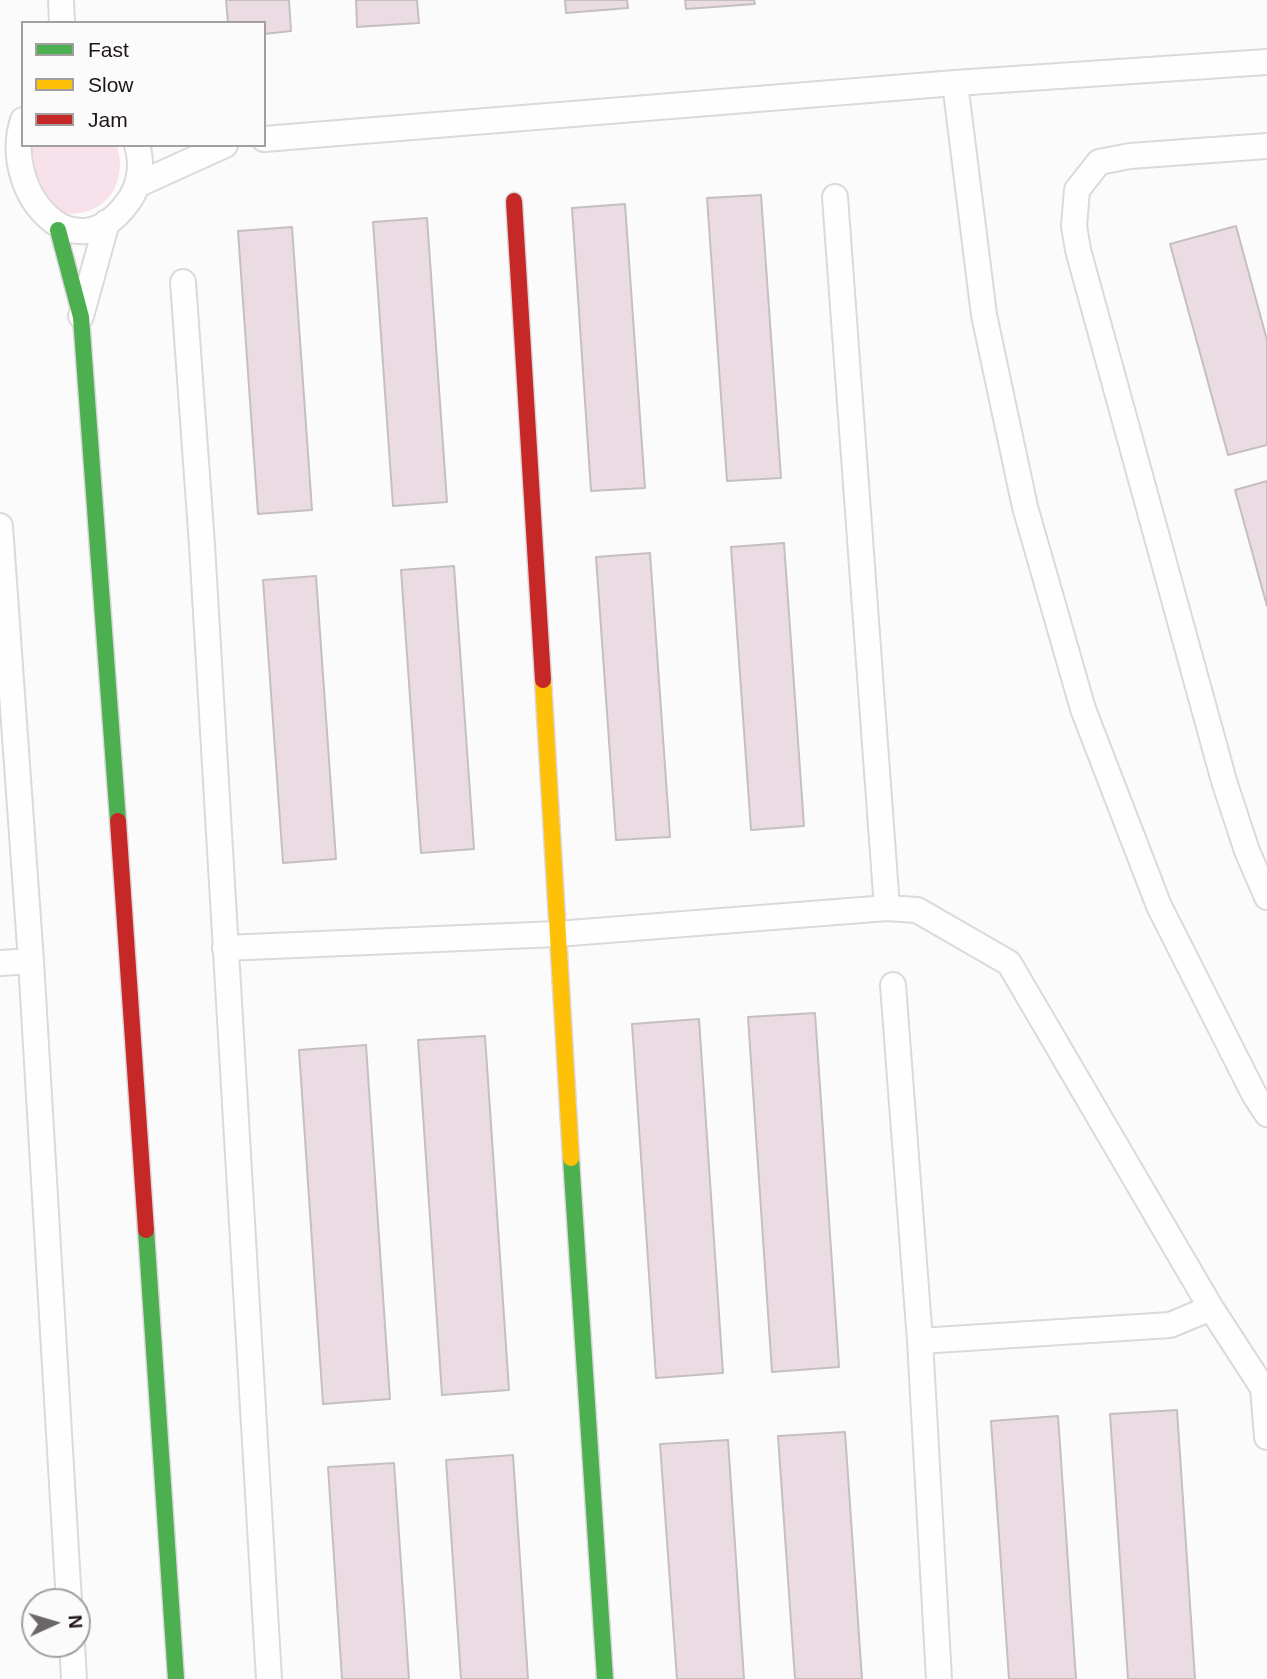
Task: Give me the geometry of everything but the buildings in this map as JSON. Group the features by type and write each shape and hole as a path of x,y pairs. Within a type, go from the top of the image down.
{"street":[{"path":"61,0 62,21"},
{"path":"266,139 955,83 1267,62"},
{"path":"955,83 984,315 1025,508 1083,709 1159,906 1254,1094 1267,1114"},
{"path":"11,136 7,174 14,204 43,224 58,230 75,232 107,222 125,206 137,185 140,169 137,147"},
{"path":"1267,146 1130,156 1098,162 1077,190 1074,226 1082,264 1224,781 1247,851 1267,897"},
{"path":"137,185 221,147"},
{"path":"835,197 887,908"},
{"path":"514,201 536,538 586,1426 605,1679"},
{"path":"81,317 107,222"},
{"path":"58,230 81,317 108,673 176,1679"},
{"path":"183,282 202,545 269,1679"},
{"path":"0,526 31,961 68,1588"},
{"path":"225,948 557,934 887,908 917,910 1009,963 1211,1308 1264,1388 1267,1437"},
{"path":"0,963 31,961"},
{"path":"893,985 920,1341 939,1679"},
{"path":"920,1341 1170,1325 1211,1308"},
{"path":"73,1658 74,1679"}],"shaded area":[{"path":"24,147 117,147 120,164 118,180 111,194 101,204 88,211 73,214 56,212 39,205"}],"traffic: fast":[{"path":"58,230 81,317 118,821"},
{"path":"571,1158 605,1679"},
{"path":"146,1230 176,1679"}],"traffic: slow":[{"path":"543,680 571,1158"}],"traffic: jam":[{"path":"514,201 543,680"},
{"path":"118,821 146,1230"}]}
